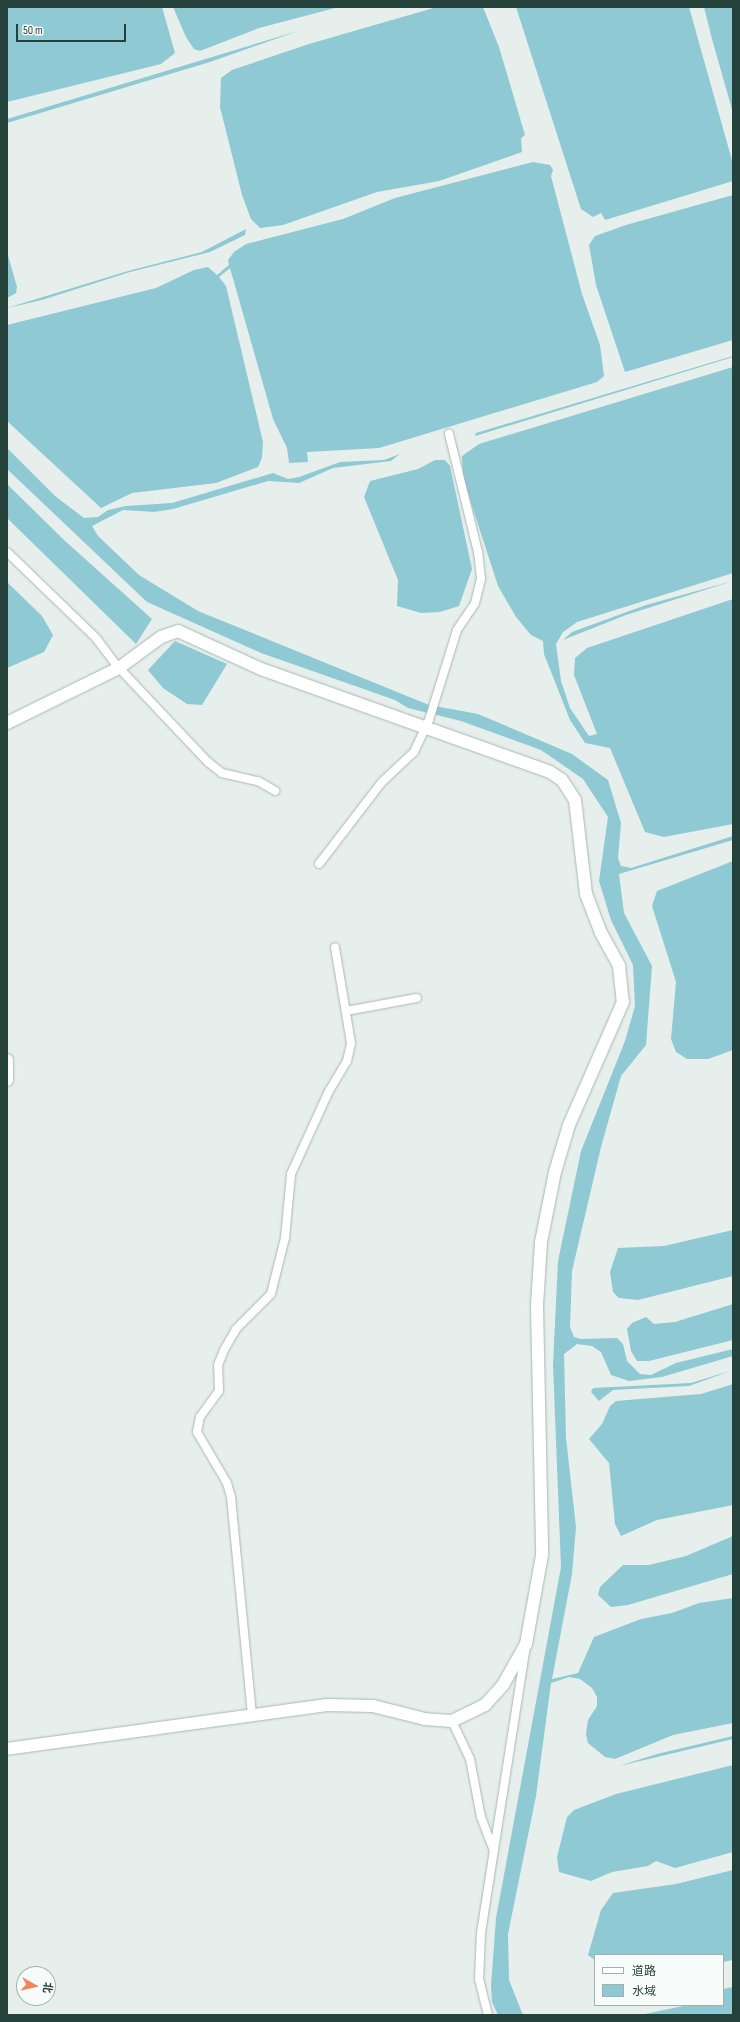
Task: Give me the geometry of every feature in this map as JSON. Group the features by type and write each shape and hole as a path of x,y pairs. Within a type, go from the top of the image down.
{"street":[{"path":"7,724 119,668 161,637 184,632 261,669 427,724 550,772 569,788 579,826 586,894 601,933 619,966 623,985 618,1018 570,1125 555,1172 541,1242 537,1306 542,1555 526,1644 503,1685 485,1705 452,1721 425,1719 373,1706 327,1705 7,1749"},
{"path":"7,1060 7,1080"}],"lane":[{"path":"319,864 382,782 414,752 427,724 457,630 475,603 481,579 478,552 449,434"},
{"path":"7,552 96,638 119,668 222,774 258,781 275,791"},
{"path":"252,1715 231,1497 227,1483 197,1432 200,1416 219,1392 218,1365 224,1350 236,1329 271,1294 285,1238 291,1174 329,1091 347,1061 352,1043 346,1011 343,977 335,948"},
{"path":"346,1011 417,998"},
{"path":"488,2015 480,1987 479,1964 494,1851 526,1644"},
{"path":"452,1721 470,1759 481,1817 494,1851"}],"water":[{"path":"7,7 162,7 175,53 161,64 7,102"},
{"path":"173,7 339,7 259,28 200,51 194,49 186,37"},
{"path":"437,7 483,7 499,47 525,135 521,138 522,152 439,181 377,192 283,225 260,228 251,219 242,195 220,107 221,78 232,70 309,44"},
{"path":"516,7 689,7 733,164 733,181 605,220 601,213 593,217 581,209"},
{"path":"704,7 733,7 733,113 712,39"},
{"path":"298,31 210,62 7,123 7,119"},
{"path":"533,162 550,165 553,170 551,176 582,294 600,345 604,376 597,382 379,448 307,452 308,462 289,463 287,448 273,419 230,268 219,277 226,286 263,442 262,458 258,467 216,483 132,493 101,508 7,421 7,325 156,288 194,270 208,267 217,275 229,265 228,260 234,252 246,244 343,219 395,198"},
{"path":"733,195 733,340 625,372 596,285 589,245 595,236 626,225"},
{"path":"246,229 245,235 210,252 130,272 42,300 7,308 128,271 202,252"},
{"path":"7,252 17,287 16,293 7,298"},
{"path":"733,357 475,436 476,433"},
{"path":"733,367 733,573 577,622 563,632 556,644 561,681 570,708 589,736 597,734 574,675 575,658 587,648 733,599 733,824 664,837 645,832 610,748 585,743 570,720 544,654 543,641 531,635 516,617 498,586 463,478 462,456 479,444"},
{"path":"7,448 55,496 84,518 98,517 108,510 126,506 172,503 273,473 288,479 299,477 340,462 384,460 400,454 391,461 333,468 299,483 268,481 173,509 154,512 123,510 92,526 98,536 139,575 198,611 429,705 478,714 572,754 608,780 621,823 618,858 621,866 631,868 733,836 733,840 619,874 624,913 652,966 646,1045 621,1076 601,1147 572,1271 570,1327 574,1337 581,1339 617,1338 623,1344 627,1361 640,1374 651,1375 676,1363 733,1349 733,1356 662,1377 629,1381 611,1375 601,1352 592,1346 577,1344 564,1354 566,1438 576,1527 572,1574 552,1679 578,1673 594,1637 641,1619 672,1613 699,1603 733,1598 733,1723 673,1735 615,1759 605,1757 588,1743 586,1734 588,1720 597,1706 597,1697 592,1688 580,1679 569,1677 551,1683 536,1796 508,1934 509,1980 523,2015 498,2015 492,2002 491,1986 496,1918 561,1567 553,1365 558,1261 581,1151 625,1041 635,1006 633,965 611,920 599,881 608,817 583,779 541,750 461,721 408,708 395,700 261,653 147,602 7,469"},
{"path":"435,460 445,460 450,466 472,569 459,606 440,612 421,613 397,606 398,580 364,497 370,481 418,469"},
{"path":"7,484 64,540 152,619 136,644 7,518"},
{"path":"733,581 626,615 563,640 572,632 646,605"},
{"path":"7,582 42,616 53,635 44,652 7,668"},
{"path":"175,641 227,664 202,705 187,704 163,688 148,670"},
{"path":"733,861 733,1050 708,1059 687,1059 676,1052 671,1039 676,982 652,906 657,891"},
{"path":"733,1230 733,1276 638,1300 619,1298 613,1292 610,1272 618,1248 664,1246"},
{"path":"733,1304 733,1340 649,1361 637,1361 631,1351 627,1329 632,1323 646,1317 654,1324 675,1322"},
{"path":"733,1370 689,1386 613,1390 599,1401 591,1392 593,1388 691,1383"},
{"path":"733,1384 733,1505 657,1520 621,1536 615,1524 609,1463 589,1439 602,1424 610,1406 616,1401 701,1394"},
{"path":"733,1536 733,1574 628,1605 611,1607 598,1595 600,1587 623,1565 649,1565 686,1556"},
{"path":"733,1736 733,1739 619,1766 657,1754"},
{"path":"733,1765 733,1852 675,1868 656,1861 648,1866 612,1872 591,1881 559,1872 557,1857 567,1817 574,1810 616,1794"},
{"path":"733,1870 733,1960 724,1962 724,1954 594,1954 594,1959 588,1955 601,1910 613,1893 676,1884"},
{"path":"733,1987 733,2015 640,2015 683,2006 724,2006 724,1989"}]}
